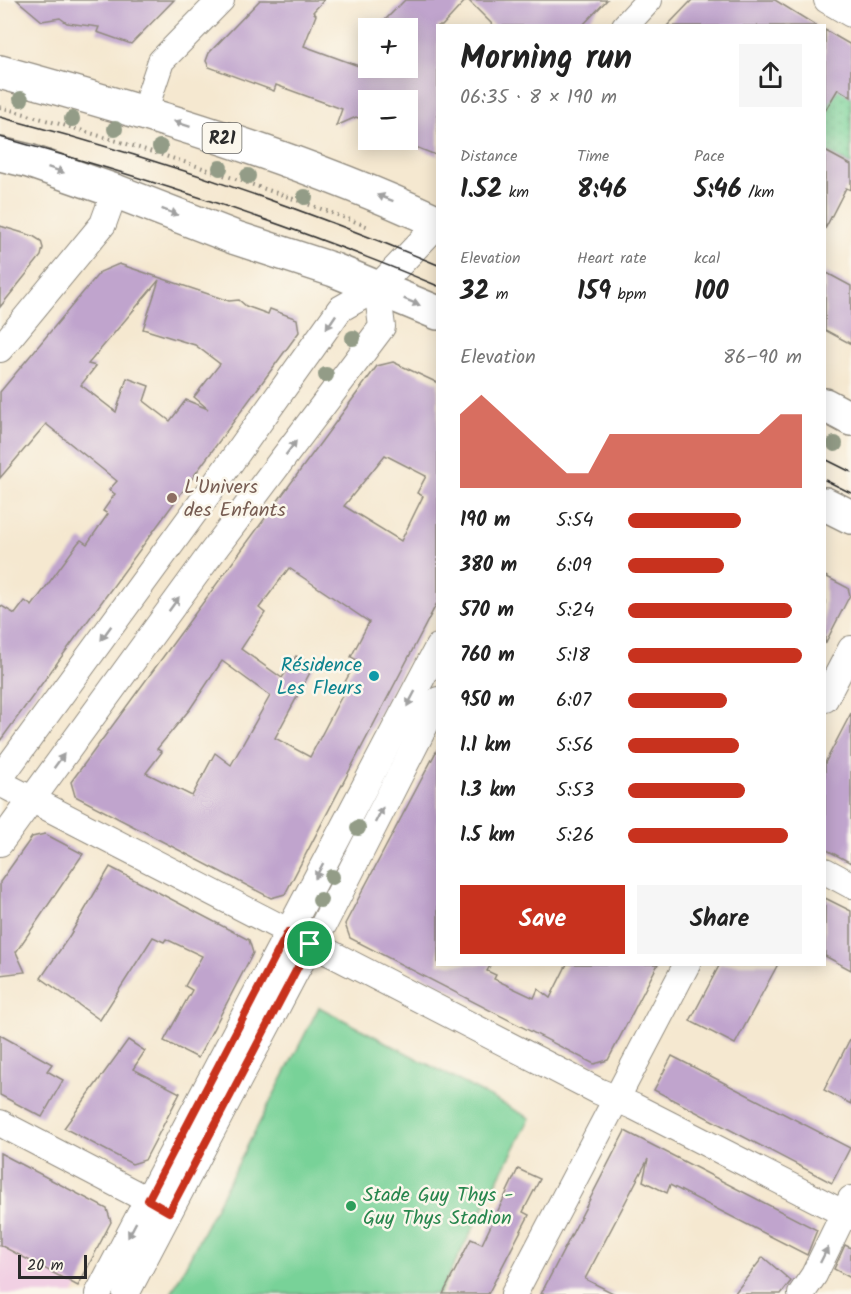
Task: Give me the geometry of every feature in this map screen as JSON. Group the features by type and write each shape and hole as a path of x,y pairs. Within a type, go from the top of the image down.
{"main road":[{"name":"R21","path":"0,72 144,112 379,195 436,222"},
{"path":"0,154 29,161 115,191 436,312"},
{"path":"826,406 851,419"},
{"path":"826,504 851,517"}],"street":[{"path":"144,112 161,61 221,0"},
{"path":"627,24 649,0"},
{"path":"827,0 851,15"},
{"path":"0,349 103,224 115,191"},
{"path":"0,778 340,309 377,288 436,225"},
{"path":"0,843 382,327 377,288"},
{"path":"218,480 250,503"},
{"path":"826,697 851,649"},
{"path":"126,1294 158,1206 288,932 436,651"},
{"path":"98,1294 158,1206 310,944 324,924 436,704"},
{"path":"0,783 310,944 617,1099 848,1210 814,1275 801,1294"},
{"path":"826,872 851,885"},
{"path":"514,1294 686,966"},
{"path":"0,1123 158,1206"}],"path":[{"path":"0,107 217,171 369,226"}],"shaded area":[{"path":"0,1153 107,1209 111,1222 74,1294 0,1294"}],"green space":[{"path":"841,83 851,90 848,95 851,97 851,165 826,152 826,92"},
{"name":"Stade Guy Thys - Guy Thys Stadion","path":"319,1007 530,1118 439,1294 171,1294"}],"building":[{"path":"17,0 174,0 131,44 97,32 99,27 67,23 60,18 42,21"},
{"path":"260,0 324,0 313,12 316,15 304,46 358,66 358,78 418,78 418,18 387,18 405,0 466,0 444,24 436,24 436,155 418,148 418,90 358,90 358,118 336,126 342,109 276,85 274,91 209,67 206,61 209,53"},
{"path":"468,0 607,0 584,24 492,24"},
{"path":"692,0 775,0 814,24 669,24"},
{"path":"826,31 851,45 851,97 838,89 826,109"},
{"path":"826,152 851,165 851,190 846,188 826,227"},
{"path":"0,226 33,236 41,241 43,248 41,256 0,307"},
{"path":"119,264 229,301 239,300 246,306 268,314 270,309 297,319 299,332 0,741 0,605 15,614 25,601 32,606 78,543 81,540 87,544 108,514 103,511 115,494 109,490 117,481 46,424 0,478 0,392 100,272","holes":["159,280 143,329 195,345 220,364 194,397 208,409 186,400 170,421 144,401 149,386 127,378 116,412 81,385 96,366 88,364"]},
{"path":"826,273 851,286 851,344 826,331"},
{"path":"393,362 436,382 436,605 285,894 271,898 75,796 71,782 377,366","holes":["385,455 426,476 417,493 423,496 401,541 344,506","289,568 369,622 351,657 357,660 345,682 348,684 310,757 275,738 314,665 296,656 282,678 241,649 265,613 259,608","222,661 270,696 231,765 215,753 192,796 146,773 162,752 157,749 190,709"]},
{"path":"826,577 848,588 850,595 826,642"},
{"path":"851,713 851,863 826,850 826,761"},
{"path":"436,752 436,966 490,966 487,971 496,975 494,979 534,998 538,989 550,998 566,966 657,966 608,1060 594,1064 350,938 345,924"},
{"path":"45,834 83,854 16,952 25,972 0,975 0,882 32,837"},
{"path":"110,867 249,940 253,953 198,1058 164,1041 192,990 185,986 202,956 166,939 164,942 153,937 100,1020 41,978 70,935"},
{"path":"826,898 851,911 851,970 826,957"},
{"path":"719,966 777,966 735,1044 690,1021"},
{"path":"0,1035 52,1064 47,1071 63,1080 42,1117 0,1095"},
{"path":"851,1037 851,1104 824,1090"},
{"path":"128,1040 145,1051 133,1069 180,1093 145,1160 132,1164 64,1128"},
{"path":"672,1056 850,1148 832,1183 654,1090"},
{"path":"625,1131 817,1230 807,1255 670,1185 667,1193 643,1181 648,1159 585,1279 615,1294 541,1294"},
{"path":"0,1153 107,1209 111,1222 78,1286 0,1245"},
{"path":"518,1169 540,1179 523,1212 529,1215 488,1294 443,1294 471,1239 482,1244"},
{"path":"845,1245 851,1248 851,1278 834,1269"},
{"path":"763,1257 791,1281 781,1294 734,1294"}],"tram line":[{"path":"0,117 112,148 222,183 330,222 436,264"},
{"path":"0,137 112,169 221,204 330,243 436,285"},
{"path":"826,460 851,472"},
{"path":"826,480 851,493"}],"place":[{"name":"L'Univers des Enfants","path":"172,498"},
{"name":"Résidence Les Fleurs","path":"374,676"},
{"name":"Stade Guy Thys - Guy Thys Stadion","path":"351,1206"}],"route":[{"path":"288,932 310,944 169,1212 148,1200 288,932"}]}
